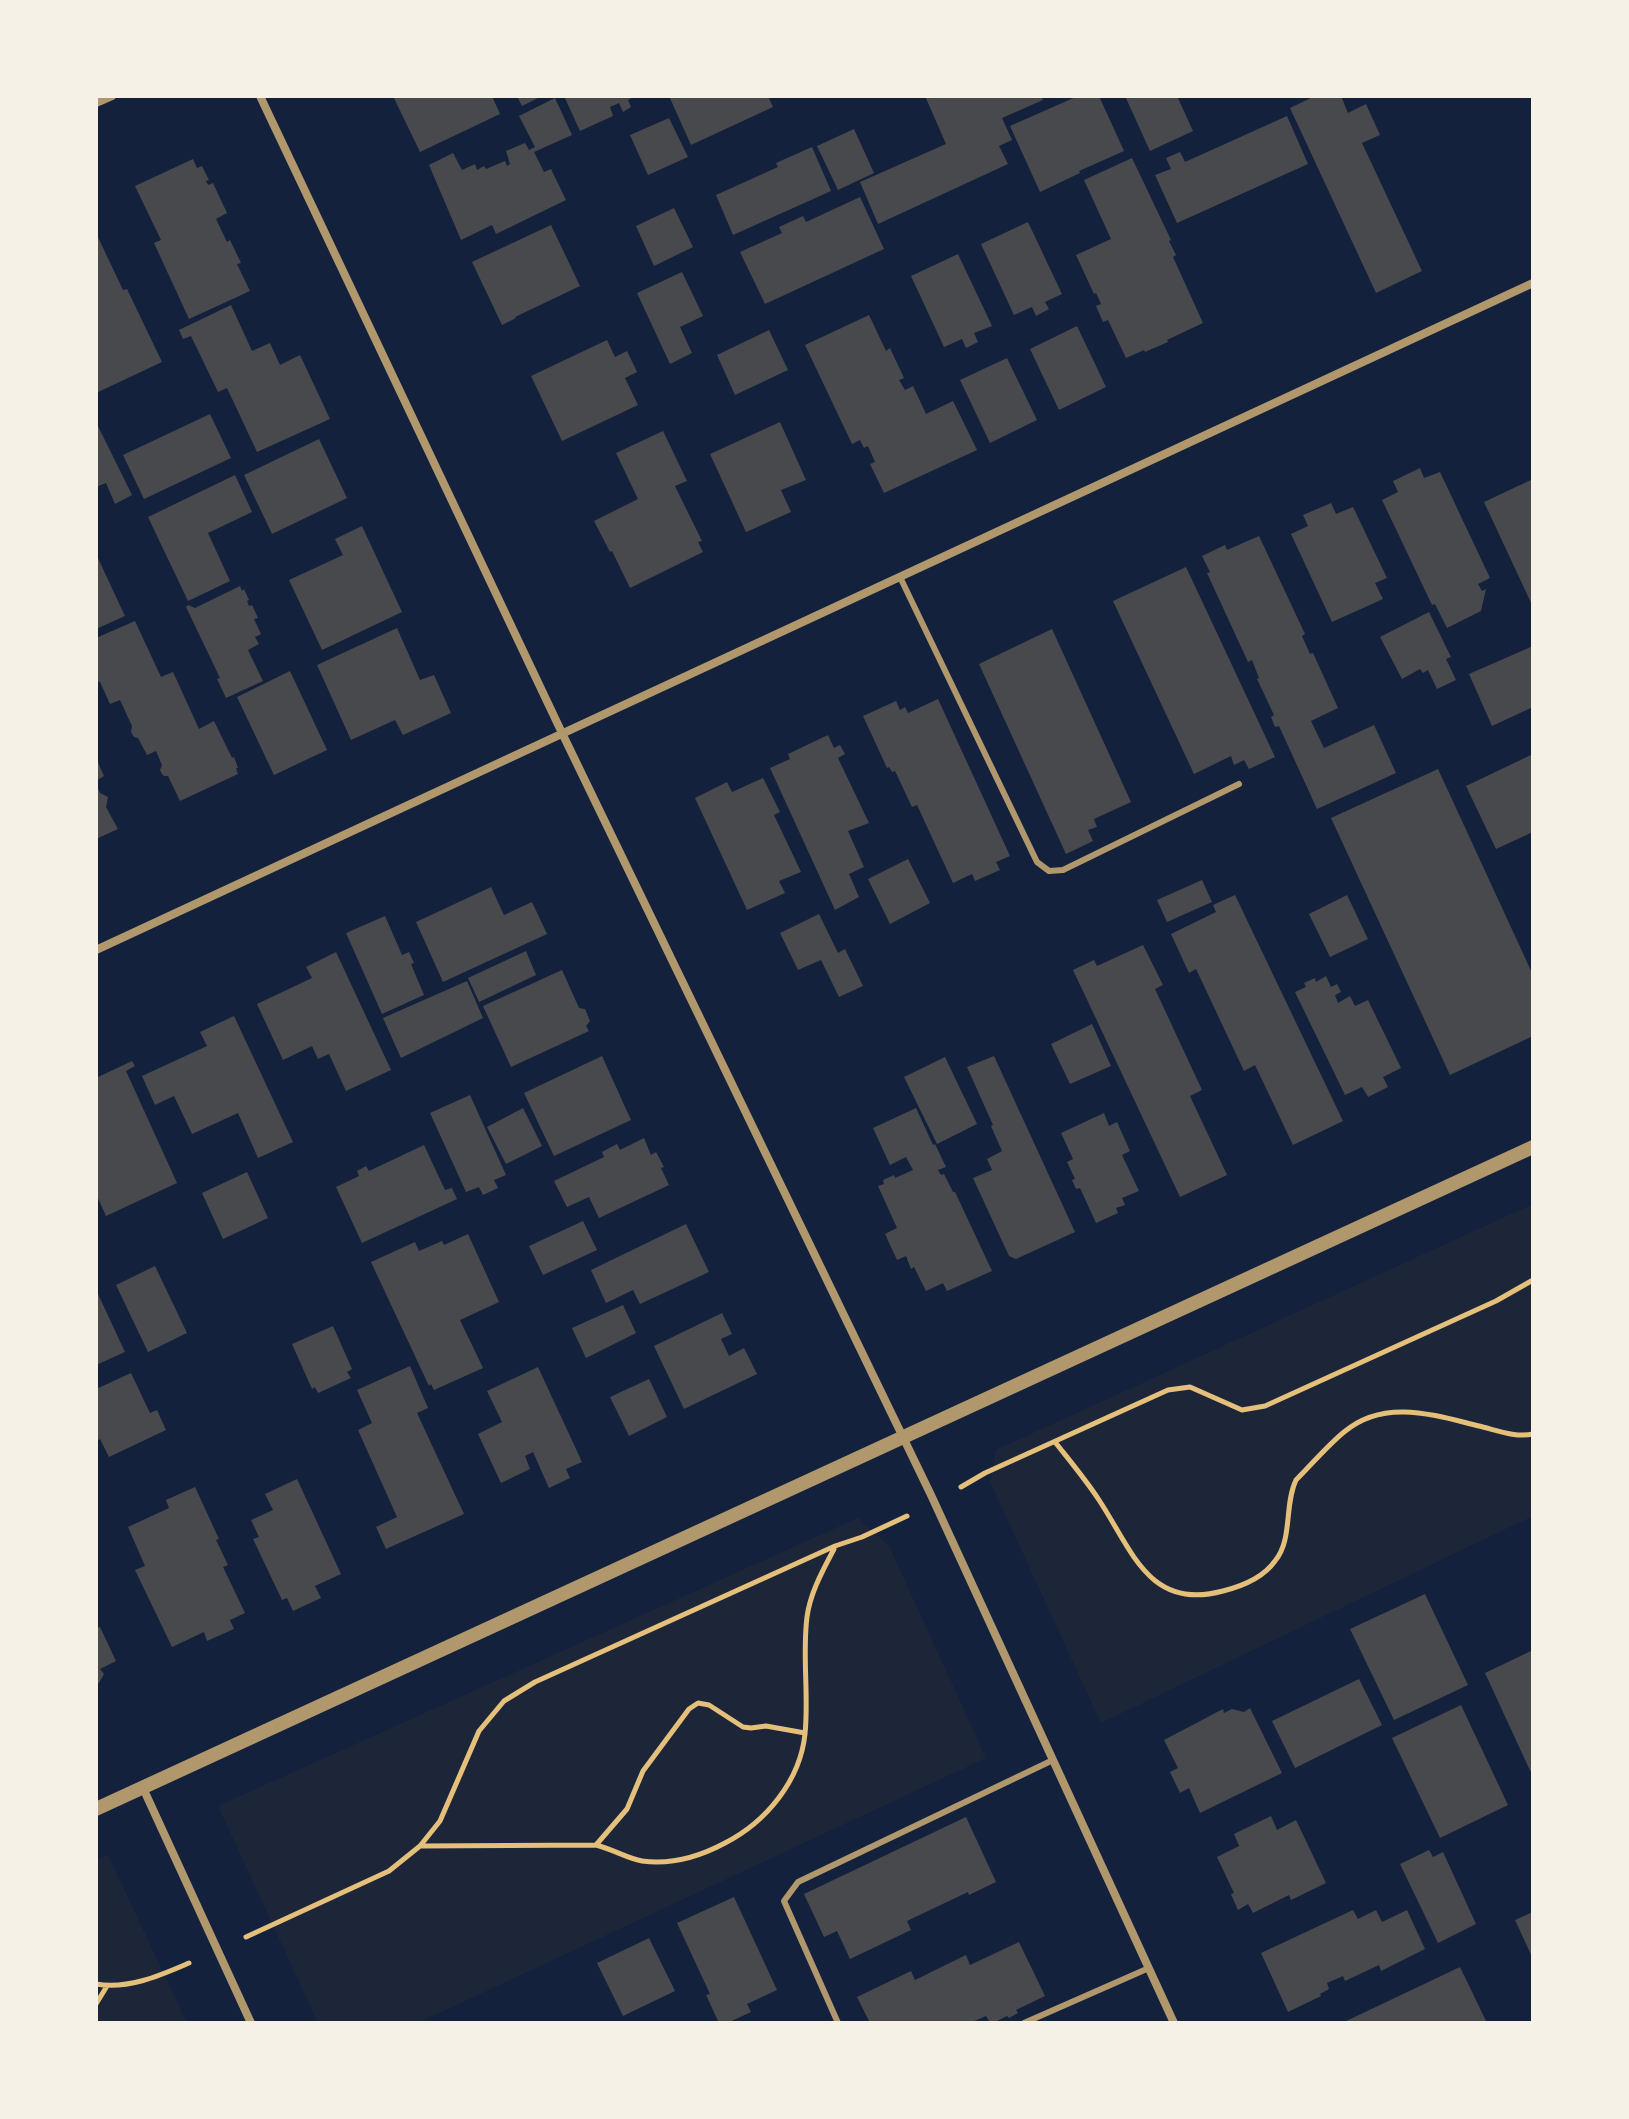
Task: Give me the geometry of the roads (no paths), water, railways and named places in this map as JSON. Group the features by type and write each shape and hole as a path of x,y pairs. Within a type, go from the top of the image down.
{"street":[{"path":"96,103 112,96"},
{"path":"260,96 563,735 904,1438 1174,2023"},
{"path":"96,950 1533,283"},
{"path":"96,1809 1533,1147"},
{"path":"143,1788 251,2023"}],"lane":[{"path":"900,577 1037,862 1049,871 1063,870 1239,784"},
{"path":"838,2023 784,1901 798,1882 1053,1760"},
{"path":"1024,2023 1149,1968"}]}
